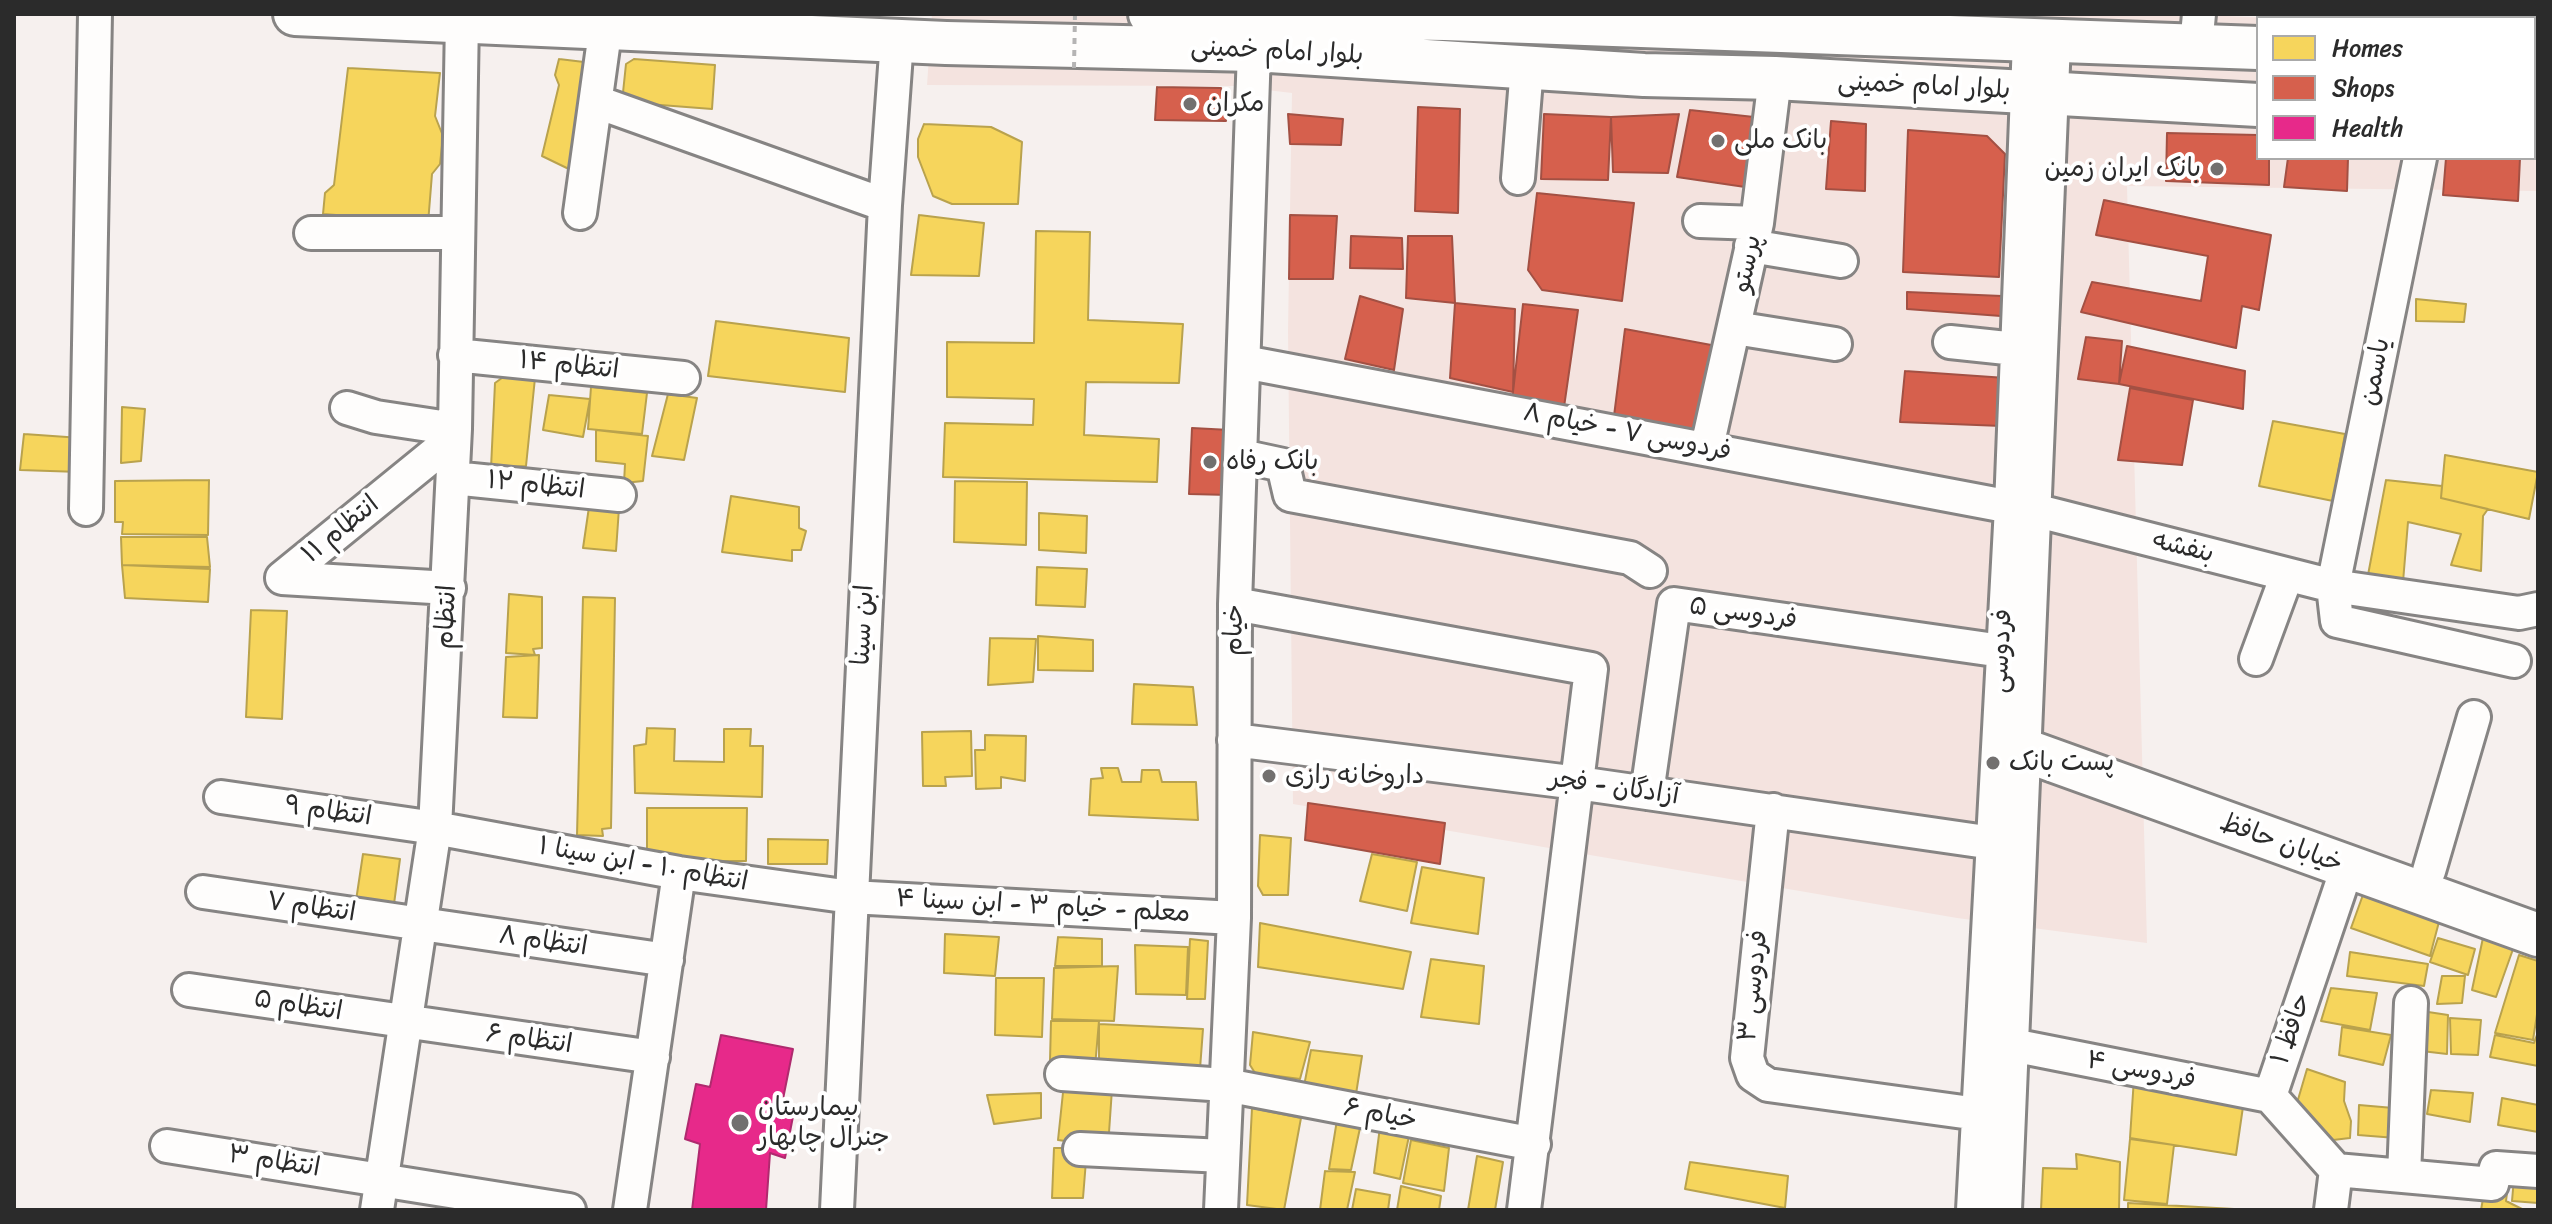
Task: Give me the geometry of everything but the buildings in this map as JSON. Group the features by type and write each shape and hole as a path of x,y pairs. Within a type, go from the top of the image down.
{"main road":[{"name":"بلوار امام خمینی","path":"295,14 629,23 897,40 1254,50 1644,75 1775,78 2240,104"},
{"name":"بلوار امام خمینی","path":"1150,14 1978,26 2065,35 2219,39"},
{"path":"2219,39 2240,104"},
{"name":"خیابان حافظ","path":"2025,737 2347,868 2538,935"},
{"name":"خیابان حافظ","path":"2025,737 2538,910"}],"street":[{"path":"86,509 95,14"},
{"name":"انتظام","path":"379,1194 435,828 455,433 462,19"},
{"path":"580,213 597,102 629,23"},
{"path":"2039,93 2065,35"},
{"name":"ابن سینا","path":"837,1210 885,205 897,40"},
{"name":"خیام","path":"1221,1210 1234,918 1235,604 1254,50"},
{"path":"1518,178 1527,67"},
{"name":"پرستو","path":"1707,447 1754,235 1775,78"},
{"name":"فردوسی","path":"2005,1210 2025,737 2016,349 2039,93"},
{"name":"فردوسی","path":"1973,1210 2002,651 2022,508 2039,93"},
{"path":"597,102 885,205"},
{"name":"یاسمن","path":"2333,586 2420,160"},
{"path":"1700,221 1841,261"},
{"path":"311,233 457,233"},
{"path":"1735,328 1835,344"},
{"path":"1950,342 2016,349"},
{"name":"انتظام ۱۴","path":"455,355 683,378"},
{"name":"فردوسی ۷ - خیام ۸","path":"1244,362 2022,508"},
{"path":"347,408 455,433"},
{"name":"انتظام ۱۱","path":"449,588 282,578 455,433"},
{"path":"1241,456 1283,465 1290,495 1630,558 1650,571"},
{"name":"انتظام ۱۲","path":"453,478 619,495"},
{"name":"بنفشه","path":"2022,508 2333,586 2519,613 2538,609"},
{"path":"2256,659 2287,575"},
{"path":"2333,586 2337,621 2514,661"},
{"path":"1235,604 1591,669 1524,1210"},
{"name":"فردوسی ۵","path":"1647,793 1674,604 2002,651"},
{"path":"2429,871 2474,717"},
{"name":"آزادگان - فجر","path":"1234,740 1578,783 1993,843"},
{"name":"انتظام ۹","path":"221,797 435,828"},
{"name":"فردوسی ۳","path":"1773,810 1747,1058 1753,1075 1768,1085 1978,1114"},
{"name":"انتظام ۱۰ - ابن سینا ۱","path":"435,828 679,873 851,897"},
{"name":"حافظ ۱","path":"2336,1170 2270,1096 2347,868"},
{"path":"630,1210 679,873"},
{"name":"انتظام ۷","path":"203,892 420,923"},
{"name":"معلم - خیام ۳ - ابن سینا ۴","path":"851,897 1234,918"},
{"name":"انتظام ۸","path":"420,923 667,960"},
{"name":"انتظام ۵","path":"189,990 406,1023"},
{"path":"2404,1176 2411,1003"},
{"name":"انتظام ۶","path":"406,1023 653,1057"},
{"name":"فردوسی ۴","path":"2012,1045 2270,1096"},
{"name":"خیام ۶","path":"1062,1074 1226,1085 1534,1144"},
{"name":"انتظام ۳","path":"167,1146 379,1194 569,1210"},
{"path":"1080,1149 1223,1156"},
{"path":"2331,1210 2336,1170 2492,1184 2496,1168 2538,1171"}],"path":[{"path":"1074,68 1075,14"}],"shaded area":[{"path":"932,14 2180,14 2256,17 2256,160 2536,160 2538,29 2538,191 2127,186 2147,943 1957,918 1293,804 1288,331 1292,93 1233,86 927,85"}],"place":[{"name":"مکران","path":"1190,104"},
{"name":"بانک ملی","path":"1718,141"},
{"name":"بانک ایران زمین","path":"2217,169"},
{"name":"بانک رفاه","path":"1210,462"},
{"name":"پست بانک","path":"1993,763"},
{"name":"داروخانه رازی","path":"1269,776"},
{"name":"بیمارستان جنرال چابهار","path":"740,1123"}]}
